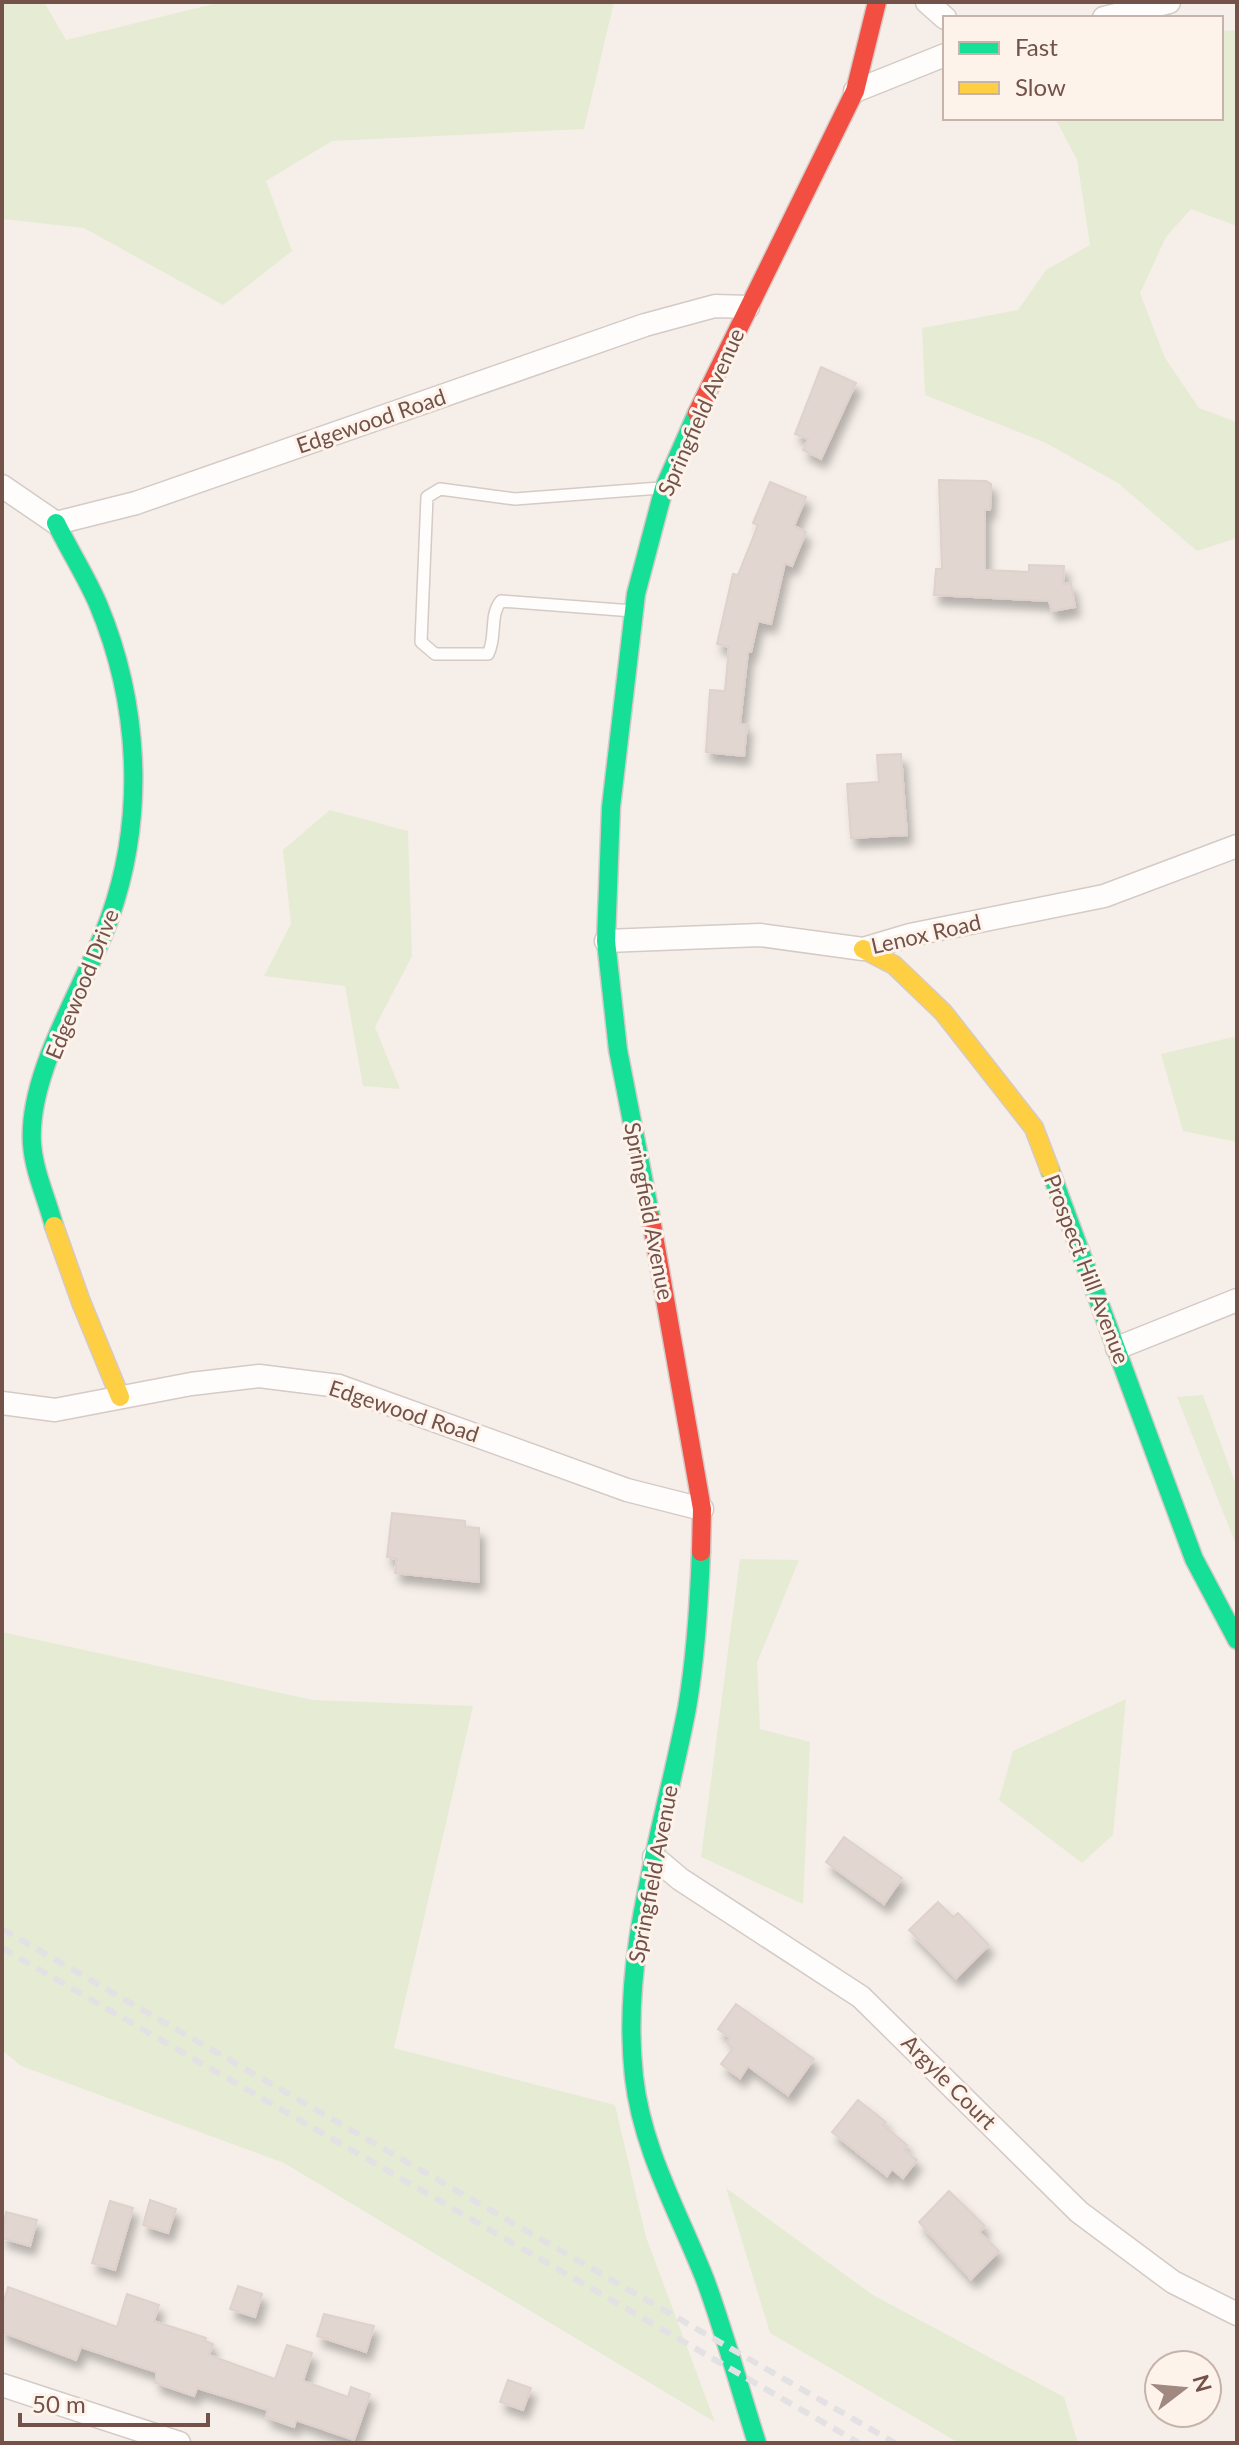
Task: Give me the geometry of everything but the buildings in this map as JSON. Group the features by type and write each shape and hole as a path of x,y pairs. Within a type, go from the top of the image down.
{"main road":[{"name":"Springfield Avenue","path":"757,2443 706,2283 655,2162 634,2079 631,2000 636,1952 687,1706 698,1628 702,1509 673,1332 618,1050 606,941 611,807 634,611 664,488 717,367 855,91 877,2"},
{"name":"Edgewood Drive","path":"56,523 98,603 117,659 133,722 132,833 113,916 37,1096 32,1143 82,1309 120,1397"},
{"name":"Prospect Hill Avenue","path":"863,949 894,965 935,1003 1034,1128 1194,1559 1237,1640"}],"street":[{"path":"927,2 943,16"},
{"path":"1112,16 1169,2"},
{"path":"855,91 943,56"},
{"name":"Edgewood Road","path":"56,523 136,503 645,325 715,306 748,307"},
{"path":"2,486 56,523"},
{"name":"Lenox Road","path":"606,941 760,935 863,949 910,935 1104,896 1237,846"},
{"path":"1117,1348 1237,1300"},
{"name":"Edgewood Road","path":"2,1403 55,1410 259,1376 339,1386 627,1490 702,1509"},
{"name":"Argyle Court","path":"654,1857 680,1879 861,1997 1079,2212 1173,2282 1237,2314"},
{"path":"2,2385 114,2433 179,2443"}],"lane":[{"path":"634,611 501,601 494,609 494,643 488,654 435,654 421,642 427,497 440,489 515,499 664,488"}],"green space":[{"path":"2,2 44,2 66,40 222,2 614,2 584,129 332,141 266,181 292,251 223,305 84,228 2,219"},
{"path":"1237,30 1237,226 1191,209 1166,237 1140,293 1165,358 1199,408 1237,422 1237,538 1197,551 1118,483 1044,442 925,395 922,328 1018,310 1046,270 1090,245 1077,160 1056,120 1223,120 1223,31"},
{"path":"330,810 408,831 412,956 375,1027 400,1089 363,1086 345,986 264,976 291,924 283,850"},
{"path":"1237,1036 1237,1142 1183,1131 1161,1054"},
{"path":"1203,1395 1237,1488 1237,1547 1177,1397"},
{"path":"740,1559 799,1560 757,1663 760,1729 810,1742 803,1904 701,1857"},
{"path":"2,1632 313,1700 473,1706 394,2048 615,2105 646,2237 715,2422 284,2163 21,2066 2,2050"},
{"path":"1126,1699 1113,1835 1082,1863 999,1800 1013,1751"},
{"path":"726,2188 873,2295 1064,2397 1078,2443 959,2443 770,2333"}],"railway":[{"path":"2,1929 895,2443"},
{"path":"2,1948 859,2443"}],"traffic: fast":[{"path":"651,1219 618,1050 606,941 611,807 636,594 664,488 697,413"},
{"path":"54,1226 33,1154 33,1116 48,1058 110,917 122,878 133,799 129,719 112,641 98,604 56,523"},
{"path":"1050,1170 1194,1559 1237,1640"},
{"path":"701,1552 693,1669 647,1891 633,1984 631,2031 634,2077 645,2130 663,2182 706,2282 757,2443"}],"traffic: slow":[{"path":"863,949 894,965 943,1012 1034,1128 1050,1170"},
{"path":"54,1226 120,1397"}],"traffic: jam":[{"path":"697,413 855,91 877,2"},
{"path":"651,1219 702,1509 701,1552"}]}
